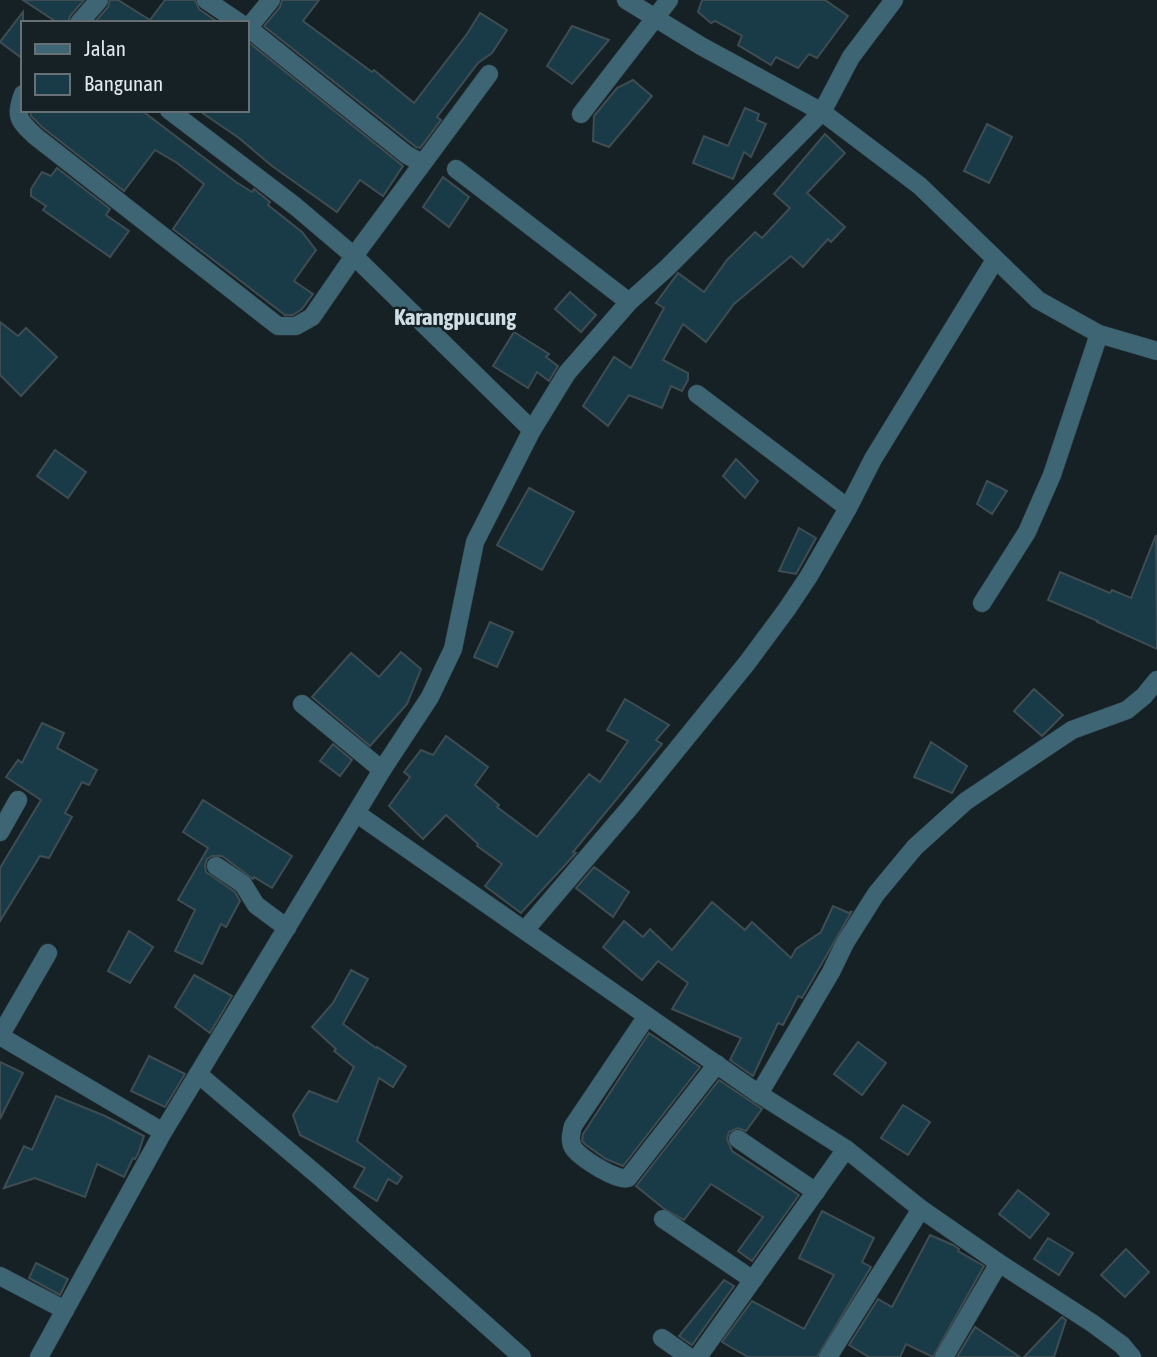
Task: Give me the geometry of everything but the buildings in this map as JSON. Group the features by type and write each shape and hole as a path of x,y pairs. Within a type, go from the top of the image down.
{"street":[{"path":"81,21 99,0"},
{"path":"206,0 238,21"},
{"path":"248,23 271,0"},
{"path":"626,0 701,46 822,112 920,186 1038,300 1099,334 1157,351"},
{"path":"581,114 669,0"},
{"path":"39,1357 163,1132 382,770 430,697 453,649 475,542 532,430 567,373 629,302 667,268 822,112 850,57 894,0"},
{"path":"248,28 407,155 422,163"},
{"path":"21,102 18,113 28,130 278,326 296,326 312,317 489,74"},
{"path":"172,112 295,206 354,256 532,430"},
{"path":"456,169 629,302"},
{"path":"526,929 631,806 747,663 809,576 873,459 995,260"},
{"path":"982,603 1027,532 1052,475 1099,334"},
{"path":"697,394 848,508"},
{"path":"759,1094 831,972 845,943 876,894 915,847 966,801 1072,730 1127,710 1151,697 1157,680"},
{"path":"302,704 382,770"},
{"path":"0,832 18,800"},
{"path":"356,813 759,1094 846,1149 921,1209 1092,1323 1122,1345 1132,1357"},
{"path":"216,866 243,884 256,905 287,928"},
{"path":"48,953 2,1043 163,1132"},
{"path":"647,1016 573,1126 570,1139 574,1148 596,1166 622,1180 628,1178 717,1064"},
{"path":"198,1074 522,1357"},
{"path":"738,1139 816,1192"},
{"path":"698,1357 846,1149"},
{"path":"828,1357 921,1209"},
{"path":"663,1219 753,1280"},
{"path":"944,1357 999,1263"},
{"path":"0,1276 65,1310"},
{"path":"662,1338 689,1357"}],"district":[{"name":"Karangpucung","path":"455,317"}]}
